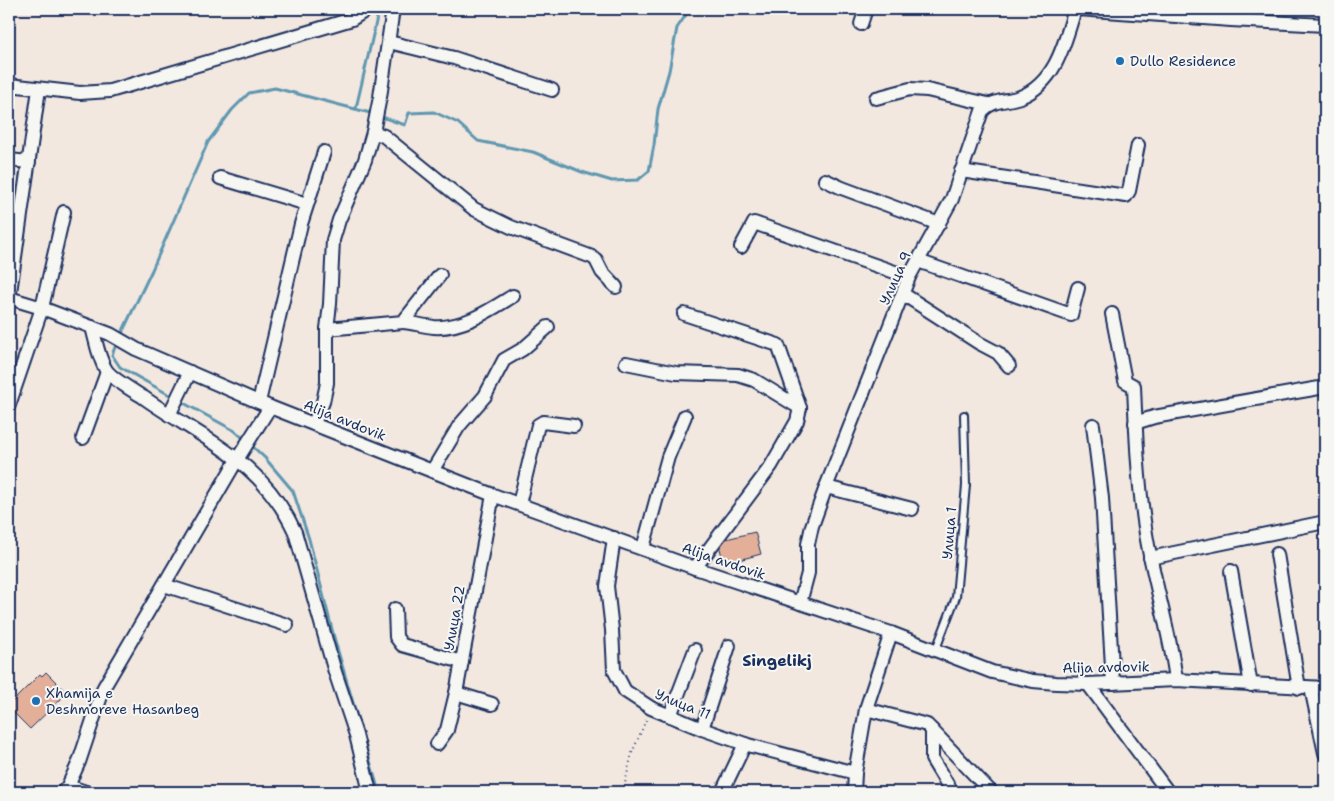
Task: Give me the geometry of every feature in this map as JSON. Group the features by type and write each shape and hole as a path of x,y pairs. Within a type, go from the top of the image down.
{"street":[{"path":"9,85 80,93 110,91 352,19 368,9"},
{"path":"314,423 326,393 327,329 333,240 339,220 365,160 374,127 393,9"},
{"path":"861,24 866,9"},
{"path":"876,98 910,89 927,90 988,104 1019,97 1034,91 1041,85 1055,64 1076,9 1325,25"},
{"path":"389,42 454,58 552,90"},
{"path":"39,89 9,299 42,308 92,327 99,354 107,372 241,454 286,512 295,532 335,672 356,735 370,792"},
{"name":"Улица 9","path":"800,603 808,573 808,544 812,526 826,487 909,277 952,199 982,111 988,104"},
{"path":"374,127 474,209 511,227 592,257 596,260 602,272 616,286"},
{"path":"961,171 1126,196 1129,192 1138,145"},
{"path":"86,792 66,789 79,762 104,687 255,430 265,405 307,204 324,152"},
{"path":"9,160 29,162"},
{"path":"220,178 307,204"},
{"path":"825,180 939,224"},
{"path":"9,404 42,308 64,212"},
{"path":"741,247 754,223 909,277"},
{"path":"918,261 1070,315 1078,288"},
{"path":"403,322 440,275"},
{"path":"903,294 979,344 998,353 1009,366"},
{"path":"327,329 403,322 435,327 452,326 480,317 513,296"},
{"path":"684,314 778,345 800,408 797,421 771,466 695,568"},
{"path":"1112,314 1125,380 1134,386 1139,490 1150,558 1173,654 1176,680"},
{"name":"Alija avdovik","path":"92,327 110,334 136,349 265,405 432,471 695,568 936,649 992,672 1033,681 1088,684 1176,680 1325,688"},
{"path":"432,471 459,426 486,396 504,360 523,349 548,327"},
{"path":"626,363 676,373 738,375 754,380 800,408"},
{"path":"83,438 107,372"},
{"path":"170,412 190,372"},
{"path":"1135,422 1325,387"},
{"path":"643,548 668,457 685,416"},
{"path":"519,504 538,425 543,422 574,426"},
{"path":"1093,425 1102,498 1113,683"},
{"path":"826,487 912,509"},
{"name":"Улица 22","path":"437,744 447,730 456,693 492,494"},
{"path":"1150,558 1325,522"},
{"name":"Улица 11","path":"614,538 607,586 614,670 625,691 651,708 702,729 745,744 855,773"},
{"path":"1277,554 1305,688 1325,753"},
{"path":"1231,571 1251,685"},
{"path":"164,585 287,625"},
{"path":"395,609 396,637 402,645 462,662"},
{"path":"854,792 855,773 866,709 891,633"},
{"path":"702,729 729,646"},
{"path":"670,716 695,650"},
{"path":"1088,684 1168,792"},
{"path":"456,693 492,704"},
{"path":"866,709 927,725 991,792"},
{"path":"932,730 932,758 952,792"},
{"path":"722,792 745,744"}],"lane":[{"name":"Улица 1","path":"936,649 956,597 966,485 964,415"}],"path":[{"path":"622,792 632,753 651,708"}],"building":[{"path":"755,532 761,554 724,564 718,541"},
{"name":"Xhamija e Deshmoreve Hasanbeg","path":"46,672 65,691 61,695 63,697 30,729 9,708 9,705 40,674 42,676"}],"waterway":[{"path":"356,108 379,9"},
{"path":"379,116 405,125 409,113 434,112 458,123 478,141 533,152 582,172 612,181 638,180 649,171 658,109 669,71 677,28 690,9"},
{"path":"120,337 152,270 208,142 232,110 249,93 275,88 374,114"},
{"path":"117,342 112,355 120,367 175,398"},
{"path":"180,401 235,431 245,440"},
{"path":"250,444 265,458 293,491 309,539 335,641 379,792"}],"place":[{"name":"Dullo Residence","path":"1120,61"},
{"name":"Xhamija e Deshmoreve Hasanbeg","path":"36,701"}],"district":[{"name":"Singelikj","path":"777,660"}]}
